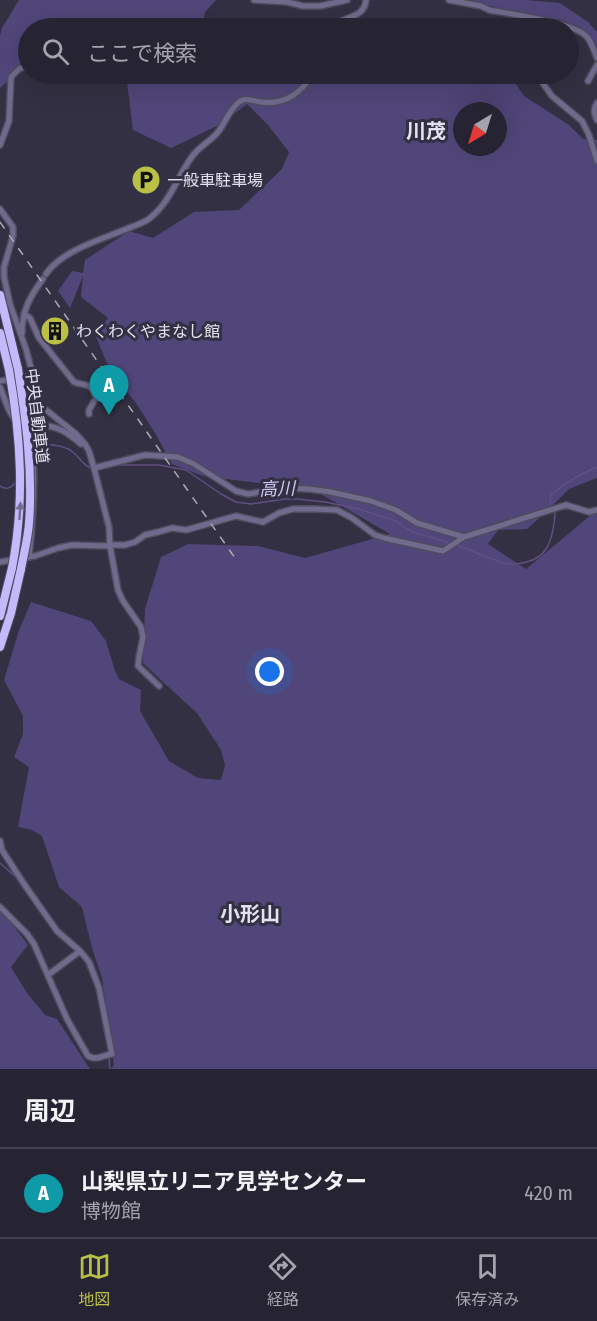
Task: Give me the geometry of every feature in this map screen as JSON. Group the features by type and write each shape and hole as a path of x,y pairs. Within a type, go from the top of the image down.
{"highway":[{"name":"中央自動車道","path":"0,295 29,450 30,476 29,525 11,612 0,647"},
{"name":"中央自動車道","path":"0,333 14,370 21,490 19,530 0,616"}],"street":[{"path":"254,0 287,2 303,6 320,6 347,0"},
{"path":"346,18 362,12 366,0"},
{"path":"449,0 523,18"},
{"path":"579,32 587,37 597,58"},
{"path":"588,81 597,65"},
{"path":"0,145 9,121 11,77 18,70"},
{"path":"22,338 24,314 28,302 53,265 72,252 148,219 171,194 196,151 218,133 238,102 244,99 272,103 283,101 305,84"},
{"path":"544,84 552,96 582,121 597,161"},
{"path":"597,103 594,113 597,120"},
{"path":"0,209 13,227 4,277 10,304 33,376 34,398 75,433 89,452 108,527 118,590 141,627 143,637 138,666 159,686"},
{"path":"24,314 30,318 39,338 74,381 86,384 93,390 96,398 89,414"},
{"path":"0,381 33,376"},
{"path":"0,387 12,415 23,426 32,428 51,426 79,442 89,452"},
{"path":"29,557 34,509 32,428"},
{"path":"94,468 145,455 178,457 194,464 236,491 248,494 284,488 341,494 378,503 396,510 417,523 464,537"},
{"path":"0,562 35,556 65,546 125,545 145,535 172,528 186,530 236,516 263,522 279,513 293,509 337,510 375,535 443,551 464,537 566,505 589,512 597,510"},
{"path":"0,841 2,850 57,931 89,962 99,988 109,1054 96,1059 88,1056 75,1036 34,944 0,907"},
{"path":"48,975 80,951"}],"shaded area":[{"path":"19,0 216,0 205,12 204,18 18,18 18,72 0,88 2,28"},
{"path":"464,0 526,0 560,3 588,22 597,32 597,50 591,39 579,28 579,18 554,18 520,13"},
{"path":"127,84 516,84 524,96 569,125 583,139 597,140 597,478 569,489 527,529 498,530 488,544 526,569 597,510 597,1069 111,1069 114,1065 102,978 82,907 59,887 42,836 32,830 18,827 29,767 14,757 23,734 23,716 4,680 19,630 31,602 91,621 106,641 119,679 141,690 140,711 169,761 198,778 221,780 225,765 221,750 197,713 143,663 145,609 161,557 188,544 258,546 305,558 390,534 314,490 203,476 172,464 136,403 117,380 106,361 95,334 108,318 81,297 83,276 70,308 58,291 72,271 83,273 85,260 129,231 153,238 194,212 239,210 282,169 289,152 268,125 247,104 219,125 171,148 133,130"},
{"path":"0,908 28,945 11,967 27,993 45,1015 57,1019 90,1069 0,1069"}],"waterway":[{"name":"高川","path":"34,445 60,446 70,450 93,469"},
{"name":"高川","path":"118,465 159,465 186,470 236,502 251,504 297,499 359,509 396,521 415,533 451,543"},
{"name":"高川","path":"550,504 551,495 556,491 597,467"},
{"name":"高川","path":"0,486 9,488 17,481"},
{"name":"高川","path":"456,545 503,563 527,562 538,557 546,549 553,531 555,512"},
{"path":"0,863 17,878"},
{"path":"56,933 66,942"},
{"path":"91,973 96,989"},
{"path":"109,1058 110,1069"}],"railway":[{"path":"0,222 235,558"}],"place":[{"name":"一般車駐車場","path":"146,180"},
{"name":"わくわくやまなし館","path":"55,331"},
{"name":"山梨県立リニア見学センター","path":"109,415"}],"district":[{"name":"川茂","path":"426,131"},
{"name":"小形山","path":"250,914"}]}
